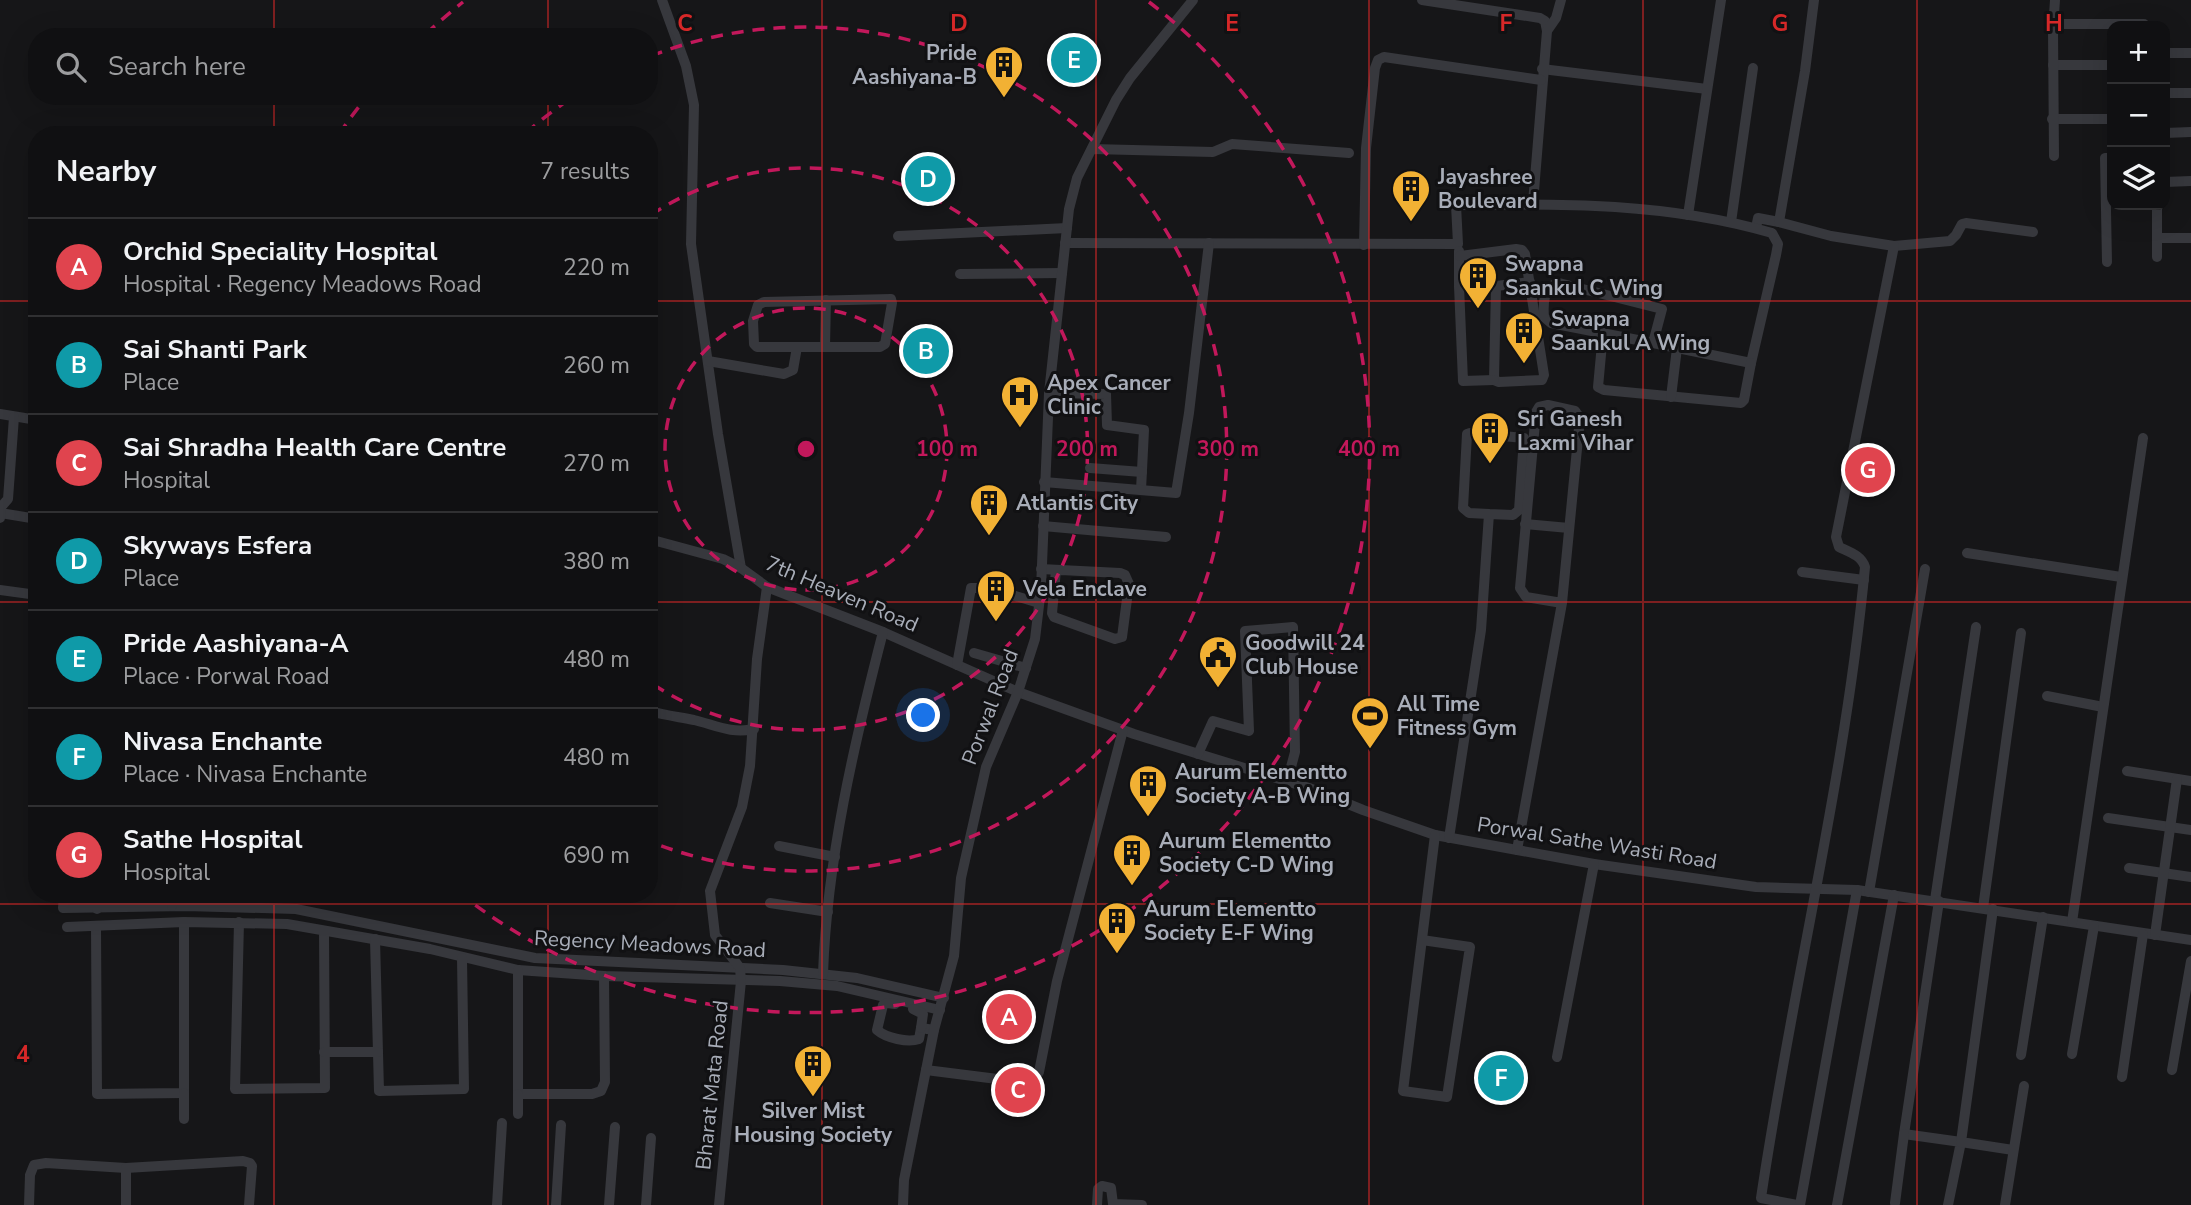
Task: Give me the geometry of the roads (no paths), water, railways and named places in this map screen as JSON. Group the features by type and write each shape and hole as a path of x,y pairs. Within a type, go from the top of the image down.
{"street":[{"path":"662,0 686,66 694,105 691,244 741,568"},
{"name":"Porwal Road","path":"903,1205 905,1180 934,1030 954,956 961,878 986,767 1018,692 1035,639 1049,393 1065,243 1077,178 1130,78 1193,0"},
{"path":"1422,0 1540,18 1545,21 1547,31 1533,204"},
{"path":"1547,31 1556,18 1561,0"},
{"path":"1688,215 1721,0"},
{"path":"1779,222 1801,98 1814,0"},
{"path":"2054,156 2052,119 2055,0"},
{"path":"2053,24 2107,24"},
{"path":"2170,53 2191,53"},
{"path":"1364,245 1366,148 1375,68 1378,60 1384,57 1707,89"},
{"path":"2053,65 2107,65"},
{"path":"1731,222 1753,68"},
{"path":"2170,93 2191,93"},
{"path":"2052,119 2107,119"},
{"path":"2170,133 2191,132"},
{"path":"1092,149 1213,152 1231,144 1349,153"},
{"path":"2107,158 2107,262"},
{"path":"2170,181 2191,181"},
{"path":"1460,256 1522,250 1530,282 1544,375 1542,380 1536,381 1463,381 1456,205 1617,206 1731,222 1772,233 1778,244 1741,404 1600,389 1598,383 1603,333"},
{"path":"2157,210 2157,257"},
{"path":"1756,228 1758,218 1831,236 1894,246 1950,241 1962,224 1966,223 2033,232"},
{"path":"898,236 1067,228"},
{"path":"2157,238 2191,238"},
{"path":"1065,243 1458,244"},
{"path":"1044,482 1176,493 1189,413 1209,243"},
{"path":"1857,890 1798,1205 1760,1201 1774,1107 1845,721 1864,580 1863,561 1839,547 1836,537 1894,246"},
{"path":"960,274 1062,272"},
{"path":"1459,286 1530,282"},
{"path":"1653,343 1662,309 1559,283 1546,290 1544,312 1547,321 1603,333 1751,363"},
{"path":"1494,380 1496,286"},
{"path":"891,299 885,344 880,347 757,347 754,344 753,321 758,305 764,302 826,300 891,299"},
{"path":"825,347 826,300"},
{"path":"708,361 784,374 793,370 797,347"},
{"path":"1671,397 1677,348"},
{"path":"1049,393 1107,394 1107,425 1144,430 1141,490"},
{"path":"1517,850 1562,603 1580,418 1575,411 1548,405 1538,407 1536,412 1520,588 1526,597 1562,603"},
{"path":"0,425 0,414 28,419"},
{"path":"14,417 8,499 0,506 0,515 28,518"},
{"path":"1467,434 1524,438 1519,510 1513,515 1489,514 1469,513 1463,508 1467,434"},
{"path":"2072,922 2143,438"},
{"path":"1090,468 1142,472"},
{"path":"1449,838 1481,630 1489,514"},
{"path":"1525,524 1569,528"},
{"path":"1043,526 1166,537"},
{"name":"7th Heaven Road","path":"658,541 723,559 767,587 883,632 1018,692"},
{"path":"1967,553 2121,578"},
{"path":"1041,569 1056,570 1125,575 1129,584 1122,637 1115,639 1054,617 1052,613 1056,570"},
{"path":"1869,892 1925,569"},
{"path":"1802,572 1864,580"},
{"path":"740,968 715,935 710,891 742,807 750,766 757,659 767,587"},
{"path":"957,665 971,588 989,588 1039,603"},
{"path":"0,590 28,594"},
{"path":"1895,1203 1976,627"},
{"path":"1198,754 1213,721 1249,731 1245,631 1293,628 1295,752 1287,782"},
{"path":"823,974 835,857 858,735 883,632"},
{"path":"1948,1205 1961,1142 2021,633"},
{"path":"974,653 1026,667"},
{"name":"Porwal Sathe Wasti Road","path":"1018,692 1123,730 1287,782 1449,838 1594,864 1756,887 1857,890 2191,940"},
{"path":"2047,696 2103,707"},
{"path":"658,714 730,731 754,729"},
{"path":"926,1070 1021,1083 1034,1079 1039,1072 1057,981 1123,730"},
{"path":"2127,771 2191,781"},
{"path":"2155,935 2178,779"},
{"path":"2108,818 2191,830"},
{"path":"1422,940 1470,947 1447,1097 1403,1091 1422,940 1436,835"},
{"path":"779,846 835,857"},
{"path":"1557,1057 1594,864"},
{"path":"2129,869 2191,877"},
{"path":"1838,1205 1894,895"},
{"name":"Regency Meadows Road","path":"63,903 63,908 97,909 214,906 296,909 535,958 823,974 857,978 944,998"},
{"path":"97,903 97,909"},
{"path":"770,903 828,912"},
{"path":"2021,1055 2043,917"},
{"path":"184,922 184,1119"},
{"path":"67,927 184,922 287,924 430,949 518,970 837,986 940,1010"},
{"path":"239,922 235,1088 324,1088 324,931"},
{"path":"96,926 97,1094 184,1093"},
{"path":"2071,1054 2094,926"},
{"path":"2122,1077 2143,934"},
{"path":"375,939 379,1091 464,1089 462,958"},
{"path":"2172,1070 2191,961"},
{"name":"Bharat Mata Road","path":"719,1205 741,981 740,968"},
{"path":"518,970 518,1114"},
{"path":"519,1094 592,1094 601,1091 605,1082 604,976"},
{"path":"887,1003 921,1011 921,1028 919,1039 913,1041 881,1034 877,1030 883,1005 887,1003"},
{"path":"921,1028 934,1030"},
{"path":"324,1052 378,1052"},
{"path":"2006,1205 2024,1086"},
{"path":"498,1205 502,1123"},
{"path":"556,1205 561,1125"},
{"path":"609,1205 615,1126"},
{"path":"1904,1134 2014,1150"},
{"path":"646,1205 651,1138"},
{"path":"29,1205 30,1175 34,1165 46,1163 126,1168 243,1161 252,1166 249,1205"},
{"path":"126,1168 126,1205"},
{"path":"1097,1205 1098,1189 1102,1186 1111,1188 1111,1200 1114,1204 1142,1205"}],"place":[{"name":"Pride Aashiyana-A","path":"1074,60"},
{"name":"Pride Aashiyana-B","path":"1004,99"},
{"name":"Skyways Esfera","path":"928,179"},
{"name":"Jayashree Boulevard","path":"1411,223"},
{"name":"Swapna Saankul C Wing","path":"1478,310"},
{"name":"Sai Shanti Park","path":"926,351"},
{"name":"Swapna Saankul A Wing","path":"1524,365"},
{"name":"Apex Cancer Clinic","path":"1020,429"},
{"name":"Sri Ganesh Laxmi Vihar","path":"1490,465"},
{"name":"Sathe Hospital","path":"1868,470"},
{"name":"Atlantis City","path":"989,537"},
{"name":"Vela Enclave","path":"996,623"},
{"name":"Goodwill 24 Club House","path":"1218,689"},
{"name":"All Time Fitness Gym","path":"1370,750"},
{"name":"Aurum Elementto Society A-B Wing","path":"1148,818"},
{"name":"Aurum Elementto Society C-D Wing","path":"1132,887"},
{"name":"Aurum Elementto Society E-F Wing","path":"1117,955"},
{"name":"Orchid Speciality Hospital","path":"1009,1017"},
{"name":"Nivasa Enchante","path":"1501,1078"},
{"name":"Sai Shradha Health Care Centre","path":"1018,1090"},
{"name":"Silver Mist Housing Society","path":"813,1098"}]}
